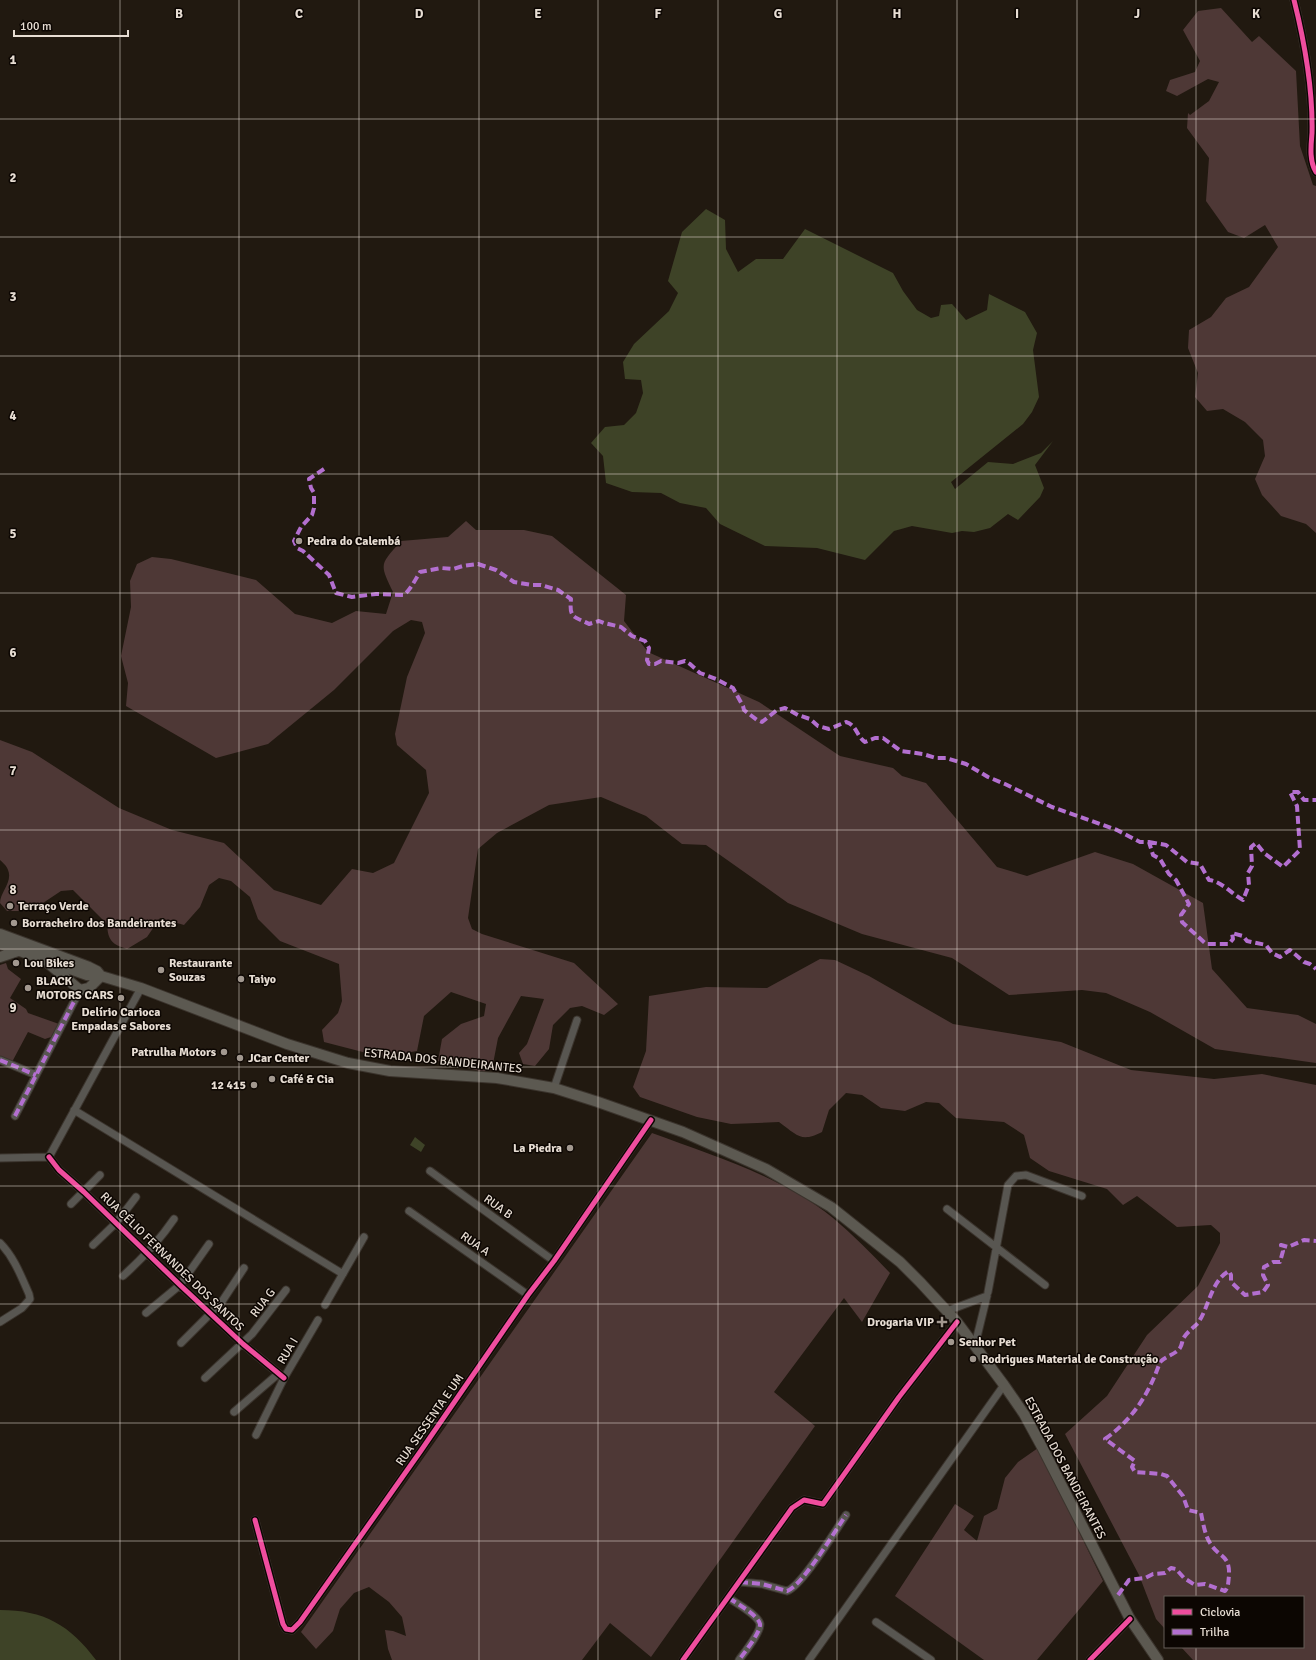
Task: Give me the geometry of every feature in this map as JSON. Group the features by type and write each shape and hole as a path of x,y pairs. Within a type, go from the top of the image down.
{"main road":[{"name":"ESTRADA DOS BANDEIRANTES","path":"0,934 89,967 97,971 100,976"},
{"name":"ESTRADA DOS BANDEIRANTES","path":"0,944 87,975 100,976 141,988 287,1044 348,1063 390,1071 497,1078 554,1088 651,1120 682,1132 750,1162 831,1207 900,1262 957,1322 1004,1385 1024,1414 1042,1447 1130,1619 1158,1660"},
{"path":"0,957 25,949 39,948"},
{"path":"43,959 80,990 89,988 100,976"}],"street":[{"path":"1294,0 1309,76 1312,120 1312,162 1316,172"},
{"path":"0,1158 49,1157 141,988"},
{"path":"16,1116 80,990"},
{"path":"554,1088 577,1020"},
{"path":"0,1060 36,1075"},
{"path":"74,1110 343,1274"},
{"name":"RUA SESSENTA E UM","path":"255,1520 283,1624 286,1629 292,1630 300,1622 420,1452 651,1120"},
{"name":"RUA CÉLIO FERNANDES DOS SANTOS","path":"49,1157 59,1170 84,1192 180,1285 243,1344 281,1376"},
{"name":"RUA B","path":"430,1171 554,1261"},
{"path":"71,1204 100,1175"},
{"path":"988,1292 1008,1185 1016,1176 1026,1175 1082,1196"},
{"path":"93,1245 116,1223 136,1197"},
{"path":"947,1209 1045,1285"},
{"name":"RUA A","path":"409,1211 528,1295"},
{"path":"123,1276 148,1254 160,1240 174,1219"},
{"path":"325,1305 364,1237"},
{"path":"146,1312 180,1285 209,1244"},
{"path":"0,1322 22,1308 30,1299 14,1261 1,1247"},
{"path":"181,1343 221,1303 244,1268"},
{"name":"RUA G","path":"205,1378 243,1344 286,1290"},
{"path":"947,1311 987,1296 975,1345"},
{"name":"RUA I","path":"256,1435 281,1376 318,1320"},
{"path":"683,1660 729,1598 792,1508 804,1500 823,1504 899,1397 957,1322"},
{"path":"234,1412 281,1376"},
{"path":"809,1660 1004,1385"},
{"path":"740,1582 762,1584 787,1591 791,1590 812,1565 846,1515"},
{"path":"729,1598 752,1614 760,1623 760,1627 756,1635 740,1660"},
{"path":"1090,1660 1130,1619"},
{"path":"876,1622 931,1660"}],"shaded area":[{"path":"1221,8 1252,42 1259,36 1296,71 1300,146 1313,185 1316,186 1316,533 1306,524 1281,516 1262,495 1255,479 1265,456 1263,440 1245,422 1223,409 1207,411 1195,397 1198,373 1188,348 1189,330 1211,317 1226,298 1249,287 1278,247 1265,225 1244,238 1228,232 1206,201 1209,158 1187,128 1188,113 1190,115 1209,101 1219,82 1208,79 1177,96 1166,91 1170,80 1195,72 1200,61 1183,30 1198,11"},
{"path":"706,209 725,220 726,249 738,272 756,259 783,259 805,229 893,273 903,291 917,310 931,318 939,316 941,305 952,304 966,320 987,310 989,294 1025,312 1037,333 1033,350 1039,397 1032,412 1023,424 951,482 955,489 988,462 1013,464 1041,453 1053,441 1035,465 1044,488 1040,497 1018,520 1008,514 990,528 974,532 962,531 952,533 912,526 894,531 865,560 817,548 765,546 720,524 706,508 680,503 661,493 632,492 606,483 603,456 591,443 605,427 624,425 636,413 643,393 641,380 625,379 623,362 634,344 669,311 678,293 668,281 682,232"},
{"path":"466,521 476,530 524,530 552,536 626,595 624,621 648,652 759,702 840,756 893,768 902,776 926,783 997,867 1027,876 1095,852 1133,864 1203,903 1212,969 1247,1008 1298,1015 1316,1024 1316,1063 1215,1049 1150,1012 1106,993 1082,990 1009,995 952,958 862,934 788,903 706,845 682,844 646,816 601,797 549,805 497,833 478,849 468,918 472,929 482,934 574,963 618,1004 604,1015 582,1006 570,1008 553,1025 549,1049 535,1066 523,1064 519,1053 527,1044 544,999 521,996 498,1038 493,1064 484,1072 438,1061 442,1039 461,1024 484,1016 486,1004 451,992 424,1016 417,1051 382,1057 324,1042 322,1030 338,1013 342,1001 339,964 280,941 258,919 250,897 231,881 219,878 209,885 200,907 184,925 160,918 147,937 127,949 112,941 108,934 107,924 73,890 61,891 31,911 7,911 0,903 8,883 9,874 7,867 0,860 0,740 32,752 119,808 172,830 224,843 274,890 321,905 352,869 373,873 394,863 429,793 426,770 397,745 395,734 407,677 425,633 422,622 411,620 393,631 334,690 268,744 216,758 126,706 128,683 121,656 131,607 130,581 137,564 152,557 171,559 256,580 295,614 332,623 356,611 386,614 393,592 385,575 384,565 394,549 401,541 448,537"},
{"path":"820,959 835,960 869,976 953,1024 1061,1042 1131,1070 1214,1079 1262,1074 1316,1085 1316,1660 1193,1660 1182,1648 1304,1648 1304,1596 1164,1596 1164,1628 1156,1619 1139,1575 1065,1434 1107,1396 1147,1335 1198,1286 1220,1243 1220,1233 1211,1225 1177,1227 1137,1196 1123,1205 1107,1189 1049,1171 1030,1158 1024,1135 1004,1122 956,1118 939,1103 926,1102 905,1111 881,1108 862,1095 846,1093 829,1110 822,1132 809,1137 804,1137 795,1134 779,1122 731,1124 697,1117 640,1097 633,1087 646,1051 649,996 706,987 767,988"},
{"path":"6,963 8,969 21,979 10,998 26,1009 28,1013 59,1024 51,1037 45,1039 28,1032 12,1062 0,1056 0,965"},
{"path":"652,1133 746,1168 792,1190 833,1218 890,1273 862,1322 844,1298 774,1392 815,1426 651,1657 610,1623 582,1660 392,1660 388,1649 385,1630 393,1631 406,1636 402,1617 389,1602 369,1587 354,1593 340,1609 333,1631 316,1649 301,1632"},
{"path":"415,1137 425,1145 421,1152 410,1145"},
{"path":"1038,1448 1103,1581 1037,1660 984,1660 895,1596 955,1504 974,1516 964,1530 977,1541 984,1516 997,1509 1005,1478 1018,1462"},
{"path":"0,1610 30,1613 55,1622 76,1637 96,1660 0,1660"}],"marked path":[{"path":"324,469 309,479 314,493 314,508 312,515 301,527 294,541 297,548 303,551 329,575 336,593 352,597 376,594 404,595 420,572 441,568 453,569 478,564 496,570 514,582 541,585 558,590 571,599 572,614 576,618 589,624 599,621 621,627 632,636 645,641 649,648 647,660 649,664 655,664 661,661 678,663 685,661 700,673 733,688 744,710 757,720 762,722 777,710 785,708 810,719 818,726 829,729 846,722 850,723 865,742 875,738 883,738 901,751 923,754 936,758 946,758 966,764 988,777 1052,807 1117,830 1140,842 1149,842 1153,855 1160,859 1169,874 1176,880 1189,904 1181,915 1182,922 1206,944 1229,944 1233,939 1232,933 1243,936 1247,941 1266,945 1272,953 1280,957 1290,950 1304,962 1310,964 1316,969"},
{"path":"1149,842 1166,845 1187,862 1200,864 1209,880 1222,885 1243,900 1249,885 1248,873 1252,866 1251,847 1256,843 1264,853 1283,867 1300,850 1297,806 1290,792 1298,792 1304,800 1316,800"},
{"path":"15,1116 80,990"},
{"path":"0,1060 36,1075"},
{"path":"1118,1595 1129,1580 1145,1578 1153,1574 1165,1573 1171,1568 1176,1569 1184,1578 1195,1585 1205,1584 1225,1591 1229,1576 1228,1564 1224,1557 1208,1540 1201,1513 1188,1510 1183,1496 1167,1476 1161,1474 1135,1472 1132,1467 1135,1461 1105,1439 1124,1423 1139,1405 1151,1385 1160,1362 1180,1348 1184,1337 1202,1317 1214,1288 1223,1275 1229,1271 1231,1275 1231,1282 1245,1295 1263,1292 1268,1285 1263,1275 1264,1267 1273,1262 1280,1262 1283,1251 1281,1245 1288,1247 1304,1240 1316,1241"},
{"path":"740,1582 762,1584 787,1591 793,1587 809,1569 846,1515"},
{"path":"729,1598 751,1613 760,1624 758,1632 739,1660"}],"cycle path":[{"path":"1294,0 1302,33 1310,83 1312,116 1311,153 1312,163 1316,172"},
{"path":"255,1520 283,1624 286,1629 292,1630 300,1622 420,1452 651,1120"},
{"path":"49,1157 59,1170 84,1192 180,1285 243,1344 284,1378"},
{"path":"683,1660 792,1508 804,1500 823,1504 899,1397 957,1322"},
{"path":"1090,1660 1130,1619"}],"place":[{"name":"Pedra do Calembá","path":"299,541"},
{"name":"Terraço Verde","path":"10,906"},
{"name":"Borracheiro dos Bandeirantes","path":"14,923"},
{"name":"Lou Bikes","path":"16,963"},
{"name":"Restaurante Souzas","path":"161,970"},
{"name":"Taiyo","path":"241,979"},
{"name":"BLACK MOTORS CARS","path":"28,988"},
{"name":"Delírio Carioca Empadas e Sabores","path":"121,998"},
{"name":"Patrulha Motors","path":"224,1052"},
{"name":"JCar Center","path":"240,1058"},
{"name":"Café & Cia","path":"272,1079"},
{"name":"12 415","path":"254,1085"},
{"name":"La Piedra","path":"570,1148"},
{"name":"Drogaria VIP","path":"942,1322"},
{"name":"Senhor Pet","path":"951,1342"},
{"name":"Rodrigues Material de Construção","path":"973,1359"}]}
